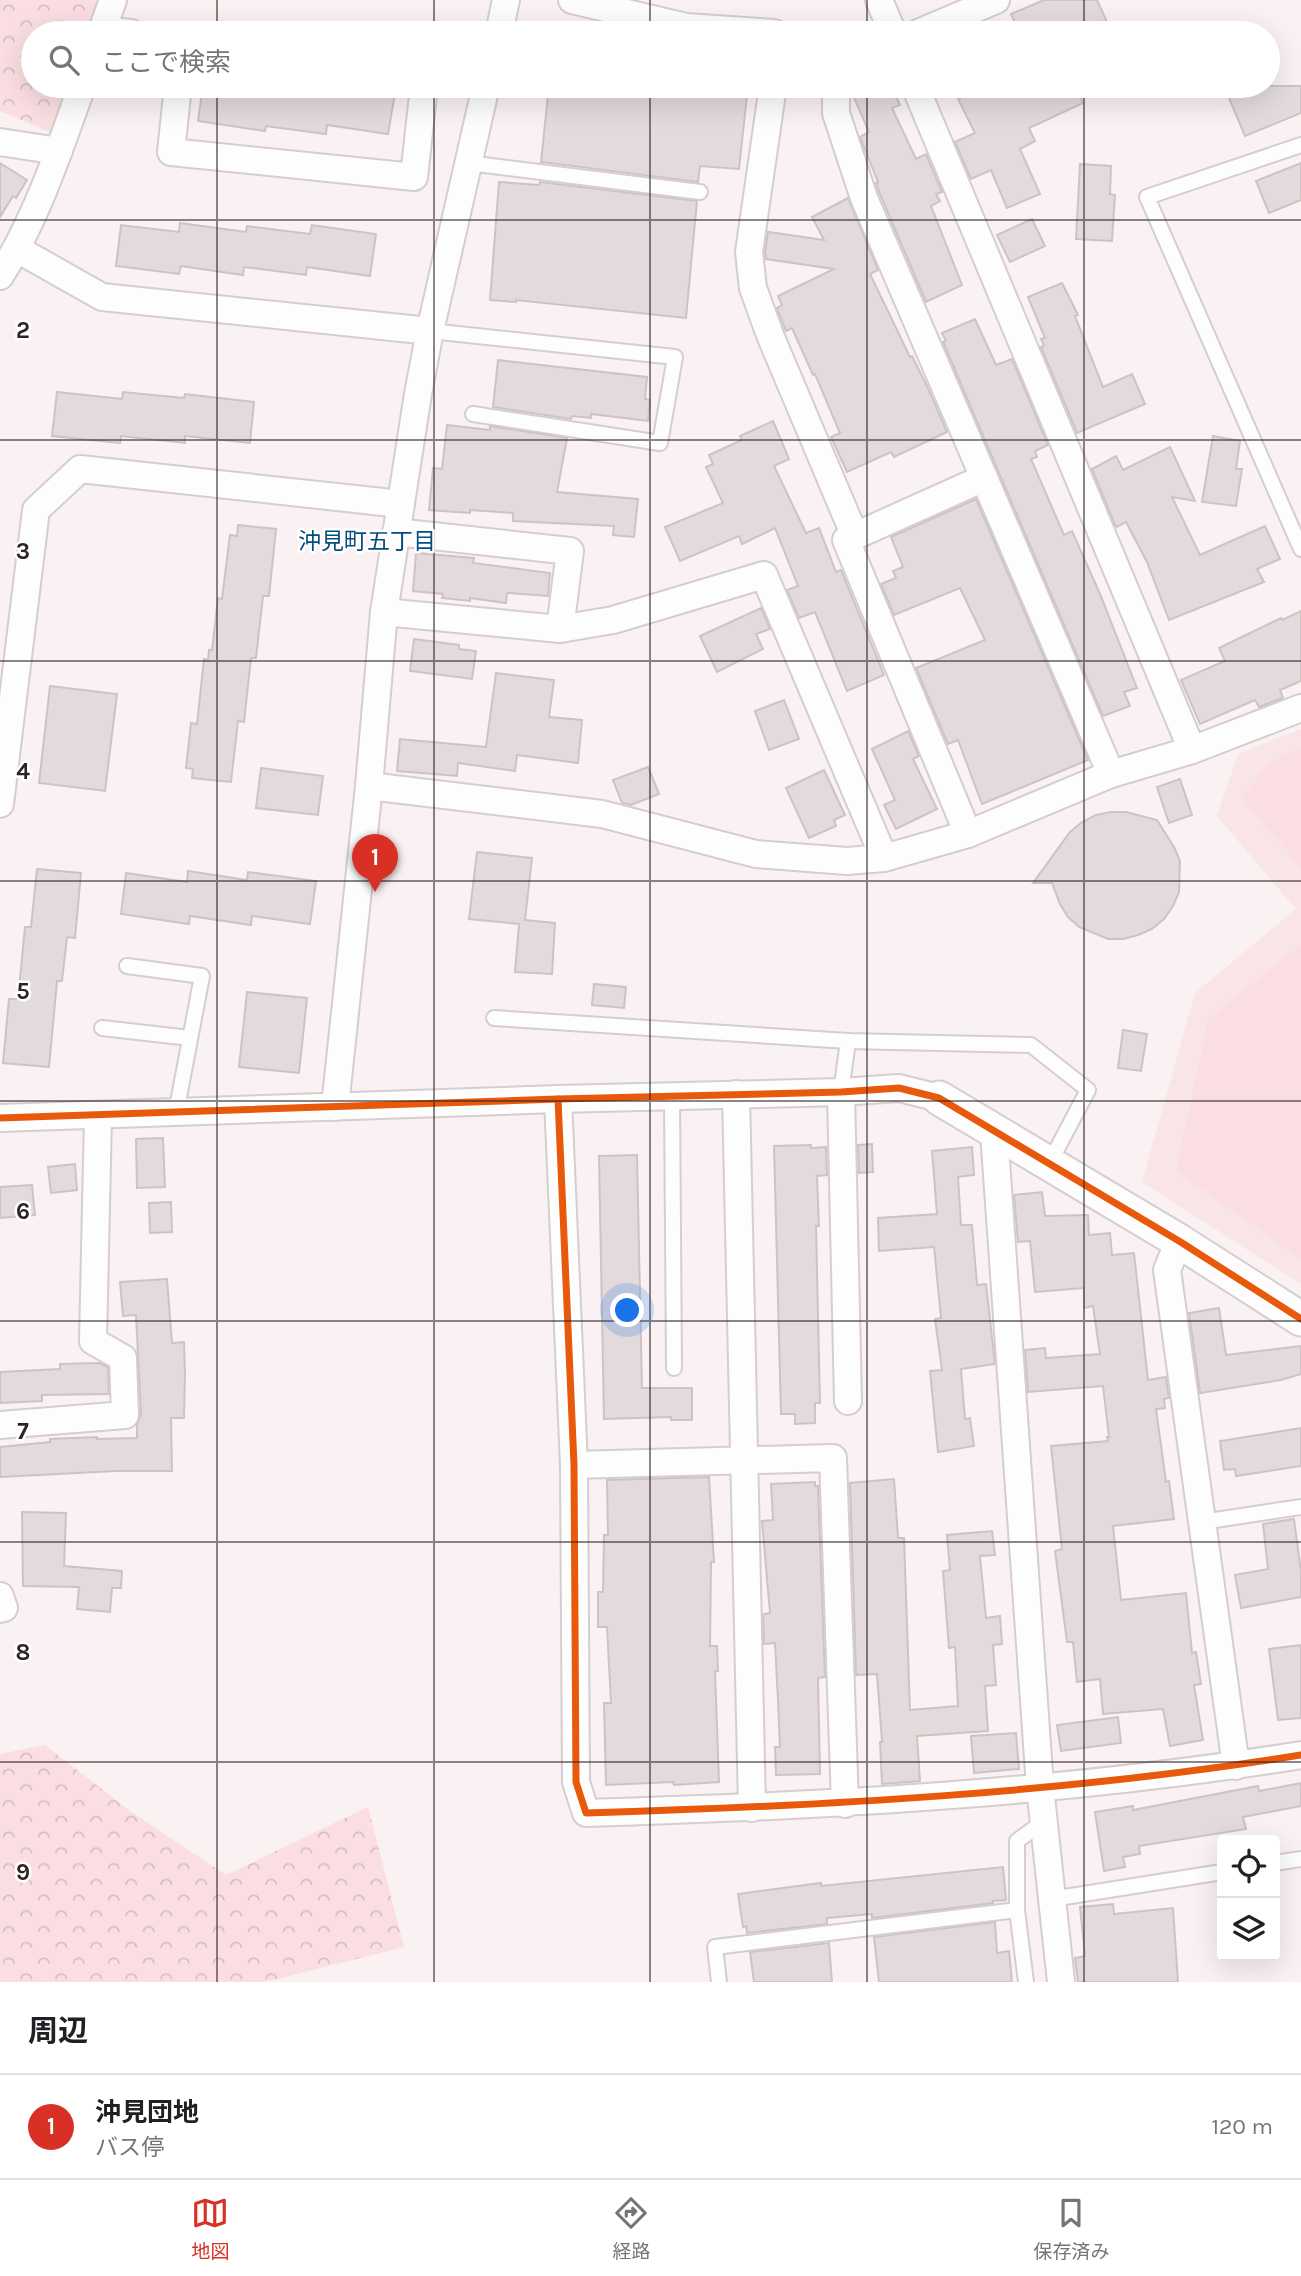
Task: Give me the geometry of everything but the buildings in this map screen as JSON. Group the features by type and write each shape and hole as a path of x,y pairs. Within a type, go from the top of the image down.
{"street":[{"path":"106,21 113,0"},
{"path":"502,21 506,0"},
{"path":"572,0 661,21"},
{"path":"878,0 888,21"},
{"path":"946,21 996,0"},
{"path":"0,276 18,249 78,98"},
{"path":"177,98 171,152 414,177 423,98"},
{"path":"335,1107 369,786 384,612 430,331 483,98"},
{"path":"771,98 749,252 753,288 770,335 854,534"},
{"path":"836,98 836,113 864,198 1111,774"},
{"path":"920,98 1192,750"},
{"path":"0,142 59,151"},
{"path":"18,249 102,297 430,331"},
{"path":"0,804 36,510 80,469 401,504"},
{"path":"968,834 846,540 854,534 984,478"},
{"path":"396,532 570,551 560,629"},
{"path":"384,612 560,629 613,620 764,575 884,858"},
{"path":"369,786 602,814 756,854 847,861 884,858 968,834 1111,774 1192,750 1301,708"},
{"path":"0,1118 899,1088 939,1098 1179,1241 1301,1319"},
{"path":"841,1092 848,1401"},
{"path":"736,1094 752,1808"},
{"path":"558,1099 573,1465 576,1782 586,1813 845,1804 1236,1766 1301,1755"},
{"path":"0,1425 125,1415 123,1358 93,1341 98,1116"},
{"path":"994,1132 1040,1787 1061,1982"},
{"path":"1179,1241 1167,1270 1236,1766"},
{"path":"573,1465 833,1458 845,1804"},
{"path":"0,1596 4,1608 0,1609"}],"lane":[{"path":"1301,145 1147,197 1301,549"},
{"path":"468,163 700,192"},
{"path":"430,331 675,357 660,443 473,414"},
{"path":"127,966 202,976 176,1113"},
{"path":"494,1018 848,1041 1031,1045 1088,1090 1049,1164"},
{"path":"102,1028 190,1038"},
{"path":"841,1092 848,1041"},
{"path":"672,1096 674,1368"},
{"path":"1202,1522 1301,1507"},
{"path":"1026,1982 1017,1910 1017,1841 1044,1822"},
{"path":"1280,1862 1301,1859"},
{"path":"1052,1899 1217,1873"},
{"path":"719,1982 715,1947 1017,1910"}],"shaded area":[{"path":"1301,729 1301,1284 1142,1182 1195,993 1296,909 1217,816 1238,754"}],"green space":[{"path":"0,0 103,0 95,21 21,21 21,98 68,98 54,134 0,111"},
{"path":"1301,749 1301,868 1241,797 1272,761"},
{"path":"1301,945 1301,1259 1176,1171 1209,1018"},
{"path":"45,1745 130,1811 226,1875 368,1807 404,1947 265,1982 0,1982 0,1754"}],"cycle path":[{"path":"0,1118 899,1088 939,1098 1179,1241 1301,1319"},
{"path":"558,1099 574,1465 576,1782 586,1813 945,1796 1123,1779 1301,1755"}],"place":[{"name":"沖見団地","path":"375,892"}],"district":[{"name":"沖見町五丁目","path":"367,541"}]}
